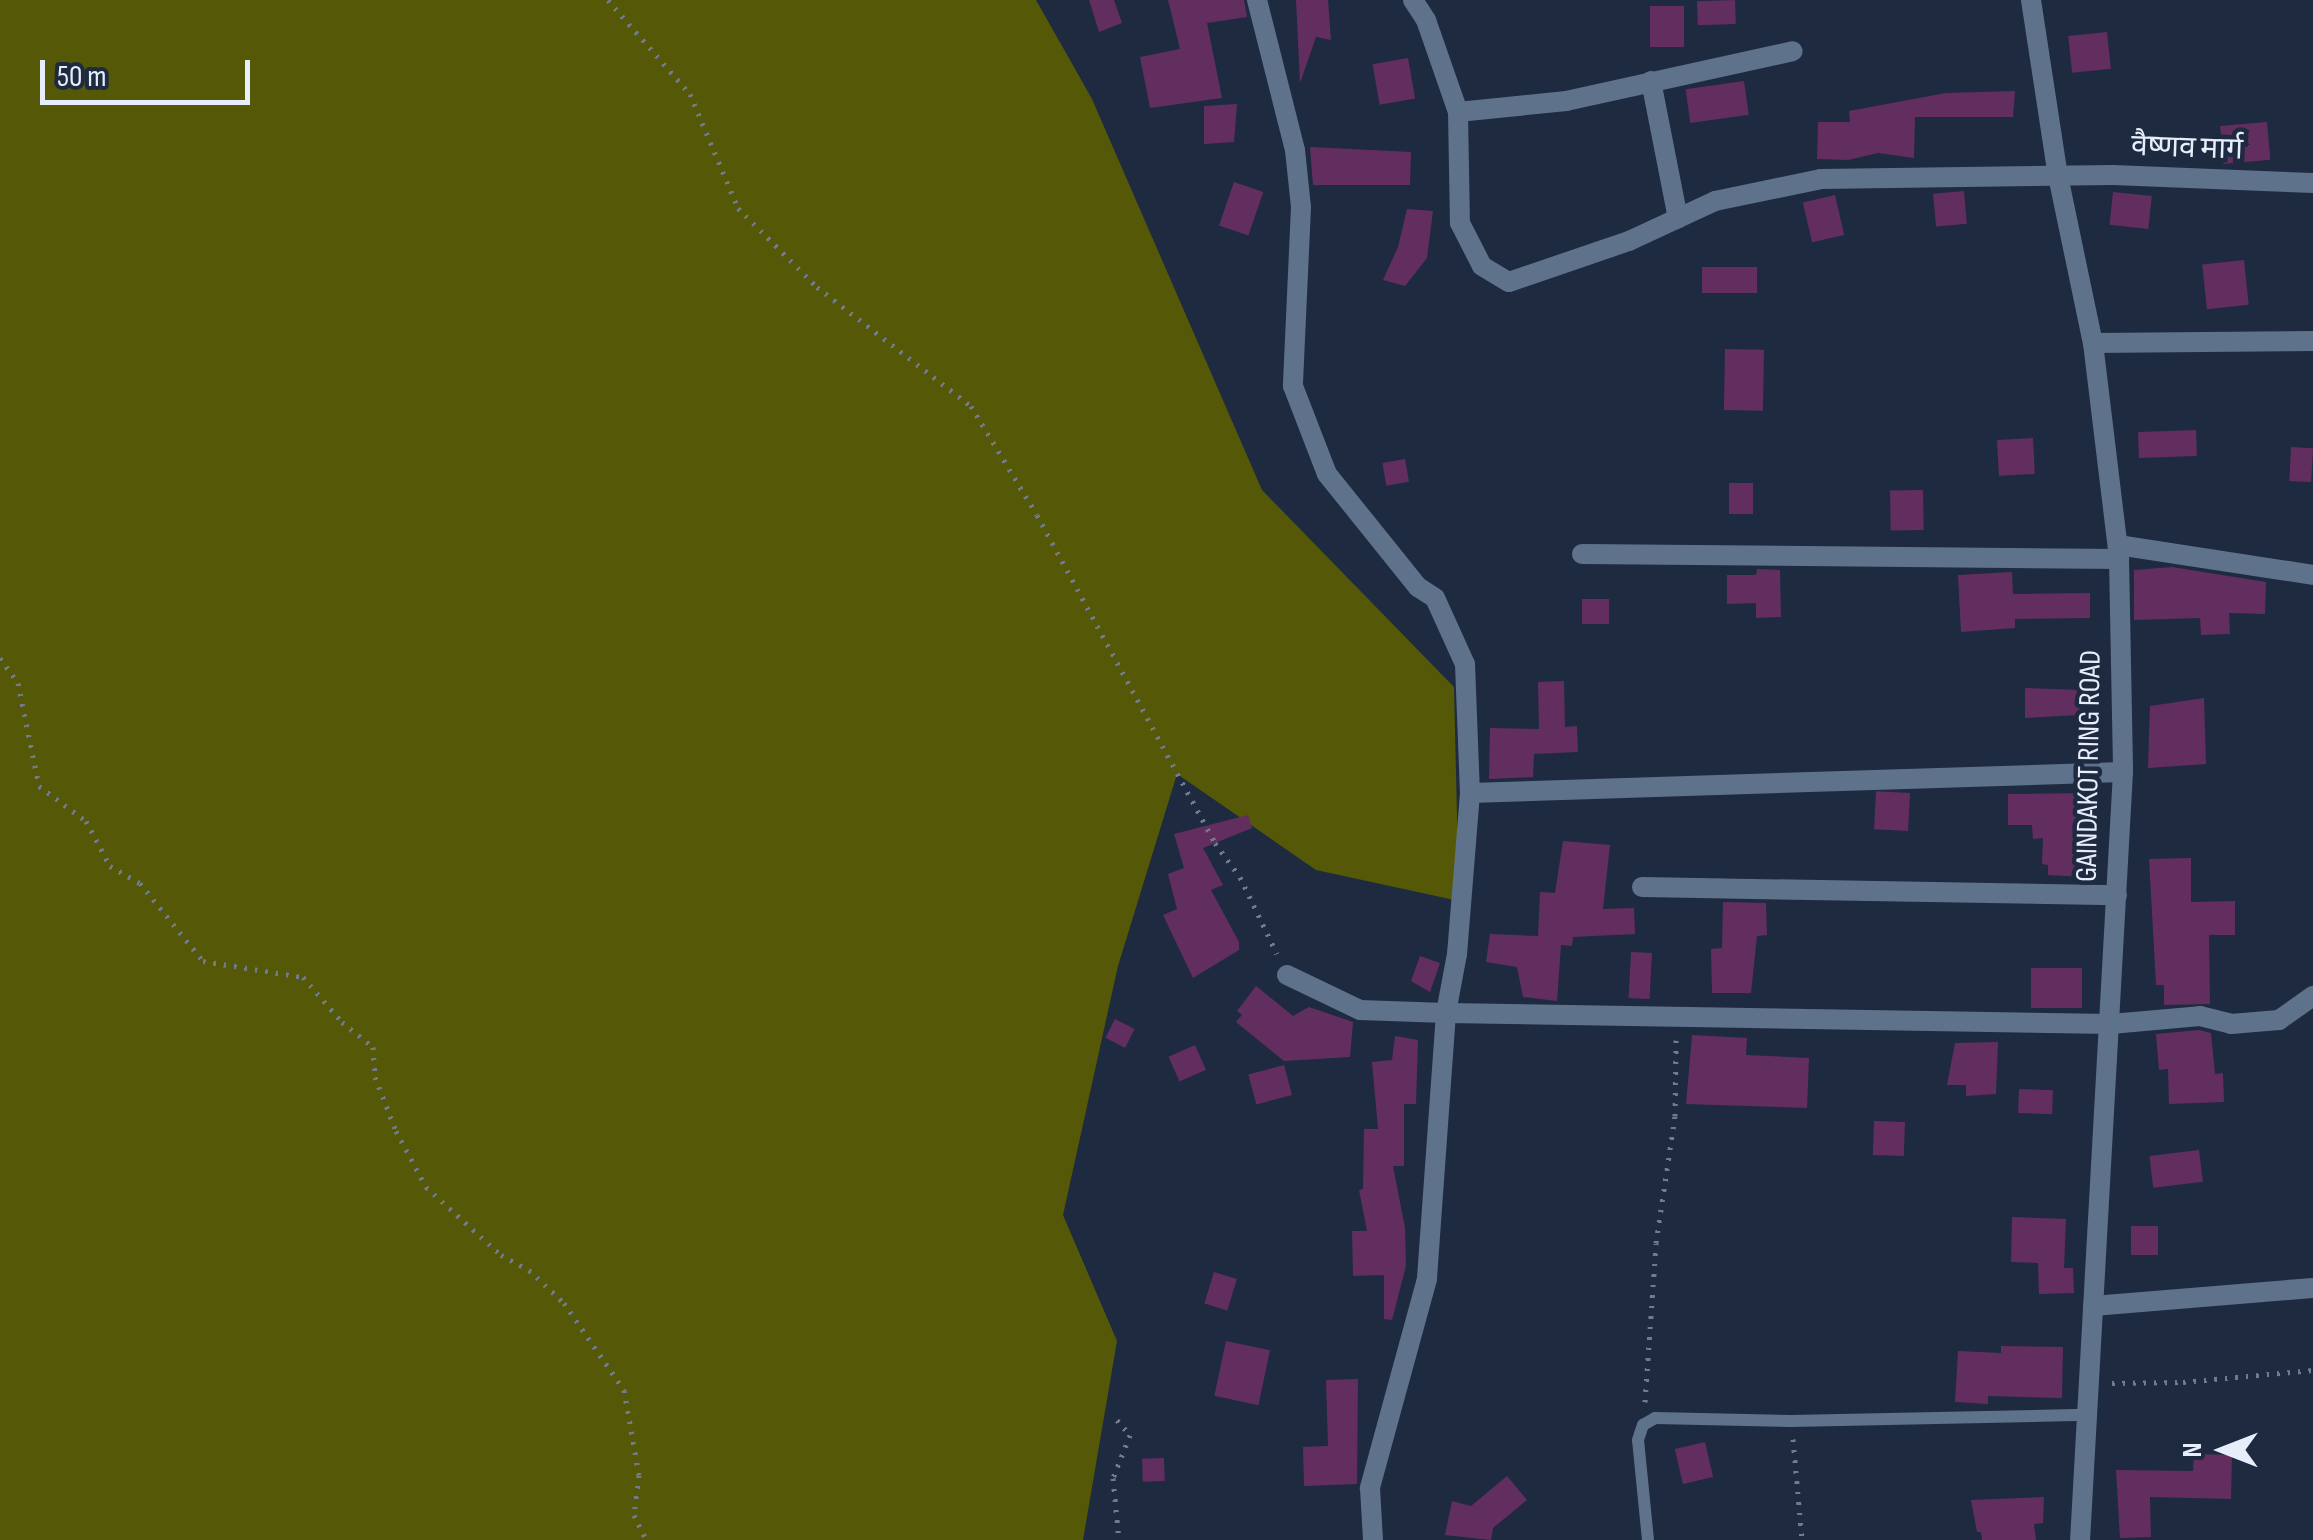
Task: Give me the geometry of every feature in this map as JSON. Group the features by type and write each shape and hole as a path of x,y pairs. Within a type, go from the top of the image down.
{"street":[{"path":"1257,0 1295,150 1301,207 1293,386 1327,474 1418,587 1435,598 1466,664 1470,792 1457,954 1446,1013 1427,1279 1370,1488 1373,1540"},
{"path":"1413,0 1426,20 1458,112 1566,101 1793,51"},
{"name":"GAINDAKOT RING ROAD","path":"2030,0 2058,176 2093,343 2118,552 2123,772 2112,1024 2080,1540"},
{"path":"1652,82 1678,218"},
{"name":"वैष्णव मार्ग","path":"1458,112 1460,223 1482,266 1509,282 1629,241 1715,201 1821,179 2058,176 2313,183"},
{"path":"2093,343 2313,341"},
{"path":"1582,554 2118,552 2313,575"},
{"path":"1470,792 2123,772"},
{"path":"1642,888 2117,895"},
{"path":"1287,975 1360,1010 1446,1013 2112,1024 2200,1016 2230,1024 2280,1020 2313,996"},
{"path":"2093,1306 2313,1288"}],"lane":[{"path":"1648,1540 1638,1440 1643,1425 1655,1418 1792,1421 2086,1415"}],"path":[{"path":"608,0 690,94 738,208 816,287 971,406 1036,515 1215,843 1240,877 1287,975"},
{"path":"0,658 18,683 39,786 86,821 110,866 140,883 202,961 304,977 342,1022 373,1047 374,1077 396,1131 426,1187 501,1254 528,1270 564,1303 624,1390 639,1475 634,1514 646,1540"},
{"path":"1643,1425 1656,1244 1675,1116 1676,1016"},
{"path":"2089,1383 2183,1382 2313,1370"},
{"path":"1116,1420 1130,1435 1113,1478 1119,1540"},
{"path":"1792,1421 1802,1540"}],"shaded area":[{"path":"0,0 1036,0 1092,99 1262,490 1454,687 1459,901 1316,870 1177,774 1118,966 1063,1215 1117,1341 1083,1540 0,1540"}],"building":[{"path":"1089,0 1114,0 1122,23 1099,32"},
{"path":"1168,0 1244,0 1247,17 1207,23 1222,98 1150,108 1140,57 1180,49"},
{"path":"1296,0 1328,0 1331,40 1316,37 1300,83"},
{"path":"1735,0 1736,24 1698,25 1697,1"},
{"path":"1650,6 1684,6 1684,47 1650,47"},
{"path":"2107,32 2111,69 2072,73 2068,36"},
{"path":"1408,58 1415,98 1380,105 1373,64"},
{"path":"1744,81 1749,115 1690,123 1686,89"},
{"path":"2015,91 2013,117 1915,117 1914,158 1878,153 1848,160 1817,159 1818,122 1850,122 1849,111 1946,93"},
{"path":"1237,104 1234,142 1204,144 1204,106"},
{"path":"2267,122 2270,160 2223,164 2220,126"},
{"path":"1310,147 1411,152 1410,185 1313,185"},
{"path":"1234,182 1263,192 1248,236 1219,225"},
{"path":"1964,191 1967,224 1936,227 1933,194"},
{"path":"2113,192 2152,196 2148,229 2110,225"},
{"path":"1835,195 1844,235 1812,242 1803,202"},
{"path":"1407,209 1433,211 1427,258 1405,286 1383,280 1398,247"},
{"path":"2244,260 2249,305 2207,309 2202,264"},
{"path":"1702,267 1757,267 1757,293 1702,293"},
{"path":"1725,349 1764,350 1763,411 1724,410"},
{"path":"2196,430 2197,456 2139,458 2138,432"},
{"path":"2033,438 2035,474 1999,476 1997,440"},
{"path":"2291,447 2313,448 2311,482 2289,481"},
{"path":"1405,459 1409,482 1386,486 1382,463"},
{"path":"1729,483 1753,483 1753,514 1729,514"},
{"path":"1923,490 1924,530 1891,531 1890,491"},
{"path":"2172,567 2266,582 2265,614 2229,613 2230,634 2201,635 2200,618 2134,620 2134,570"},
{"path":"1757,569 1780,570 1781,617 1756,618 1756,603 1727,604 1727,575 1756,575"},
{"path":"2012,572 2013,594 2090,593 2090,618 2015,619 2015,628 1961,632 1958,575"},
{"path":"1582,599 1609,599 1609,624 1582,624"},
{"path":"1564,681 1565,727 1577,726 1578,752 1534,754 1533,777 1489,779 1490,728 1539,729 1538,682"},
{"path":"2025,688 2083,690 2080,715 2025,718"},
{"path":"2204,698 2206,764 2148,768 2150,706"},
{"path":"1876,791 1910,793 1908,831 1874,829"},
{"path":"2091,793 2091,837 2085,837 2084,877 2048,875 2048,865 2042,864 2043,838 2033,839 2032,825 2008,825 2008,794"},
{"path":"1248,815 1252,828 1203,848 1223,885 1211,890 1239,942 1239,950 1193,978 1163,915 1177,909 1168,874 1184,868 1174,834"},
{"path":"1563,841 1610,845 1603,909 1634,908 1635,934 1573,937 1572,946 1561,945 1557,1001 1523,997 1517,967 1486,962 1490,934 1538,936 1540,892 1555,893"},
{"path":"2191,858 2191,902 2235,901 2235,935 2209,935 2210,1004 2164,1005 2164,985 2156,985 2149,859"},
{"path":"1723,902 1766,903 1767,935 1757,936 1751,993 1712,993 1711,949 1722,948"},
{"path":"1631,952 1652,953 1650,999 1629,998"},
{"path":"1420,956 1440,963 1430,992 1411,981"},
{"path":"2031,968 2082,968 2082,1008 2031,1008"},
{"path":"1256,986 1293,1016 1309,1007 1353,1022 1350,1057 1284,1061 1236,1022 1242,1015 1237,1011"},
{"path":"1115,1019 1135,1029 1125,1048 1105,1038"},
{"path":"2199,1030 2211,1033 2215,1074 2223,1073 2224,1102 2169,1104 2168,1069 2159,1070 2156,1034"},
{"path":"1692,1035 1747,1038 1746,1055 1809,1058 1807,1108 1686,1104"},
{"path":"1395,1036 1418,1040 1416,1104 1404,1104 1404,1166 1393,1166 1405,1228 1406,1266 1392,1320 1384,1319 1384,1275 1353,1276 1352,1231 1367,1231 1359,1190 1363,1189 1364,1129 1378,1129 1372,1062 1392,1060"},
{"path":"1998,1042 1996,1094 1966,1096 1966,1085 1947,1085 1955,1043"},
{"path":"1195,1045 1206,1070 1179,1081 1169,1057"},
{"path":"1284,1065 1292,1095 1256,1105 1248,1075"},
{"path":"2019,1089 2053,1090 2052,1114 2018,1113"},
{"path":"1874,1121 1905,1122 1904,1156 1873,1155"},
{"path":"2199,1150 2203,1182 2153,1188 2149,1156"},
{"path":"2012,1217 2066,1219 2064,1268 2073,1268 2074,1293 2039,1294 2038,1263 2011,1262"},
{"path":"2131,1226 2158,1226 2158,1255 2131,1255"},
{"path":"1214,1272 1237,1279 1227,1311 1204,1304"},
{"path":"1226,1341 1270,1350 1258,1405 1214,1396"},
{"path":"2001,1346 2063,1347 2062,1398 1988,1396 1988,1404 1955,1402 1958,1351 2001,1353"},
{"path":"1358,1379 1357,1484 1304,1486 1303,1447 1328,1446 1326,1380"},
{"path":"1705,1442 1713,1477 1683,1484 1675,1449"},
{"path":"2194,1454 2232,1455 2231,1499 2150,1497 2151,1537 2120,1538 2116,1470 2193,1471"},
{"path":"1164,1458 1165,1481 1143,1482 1142,1459"},
{"path":"1507,1476 1527,1500 1493,1528 1491,1540 1445,1535 1452,1501 1471,1506"},
{"path":"2044,1497 2043,1523 2034,1524 2036,1540 1982,1540 1981,1532 1977,1532 1971,1500"}]}
